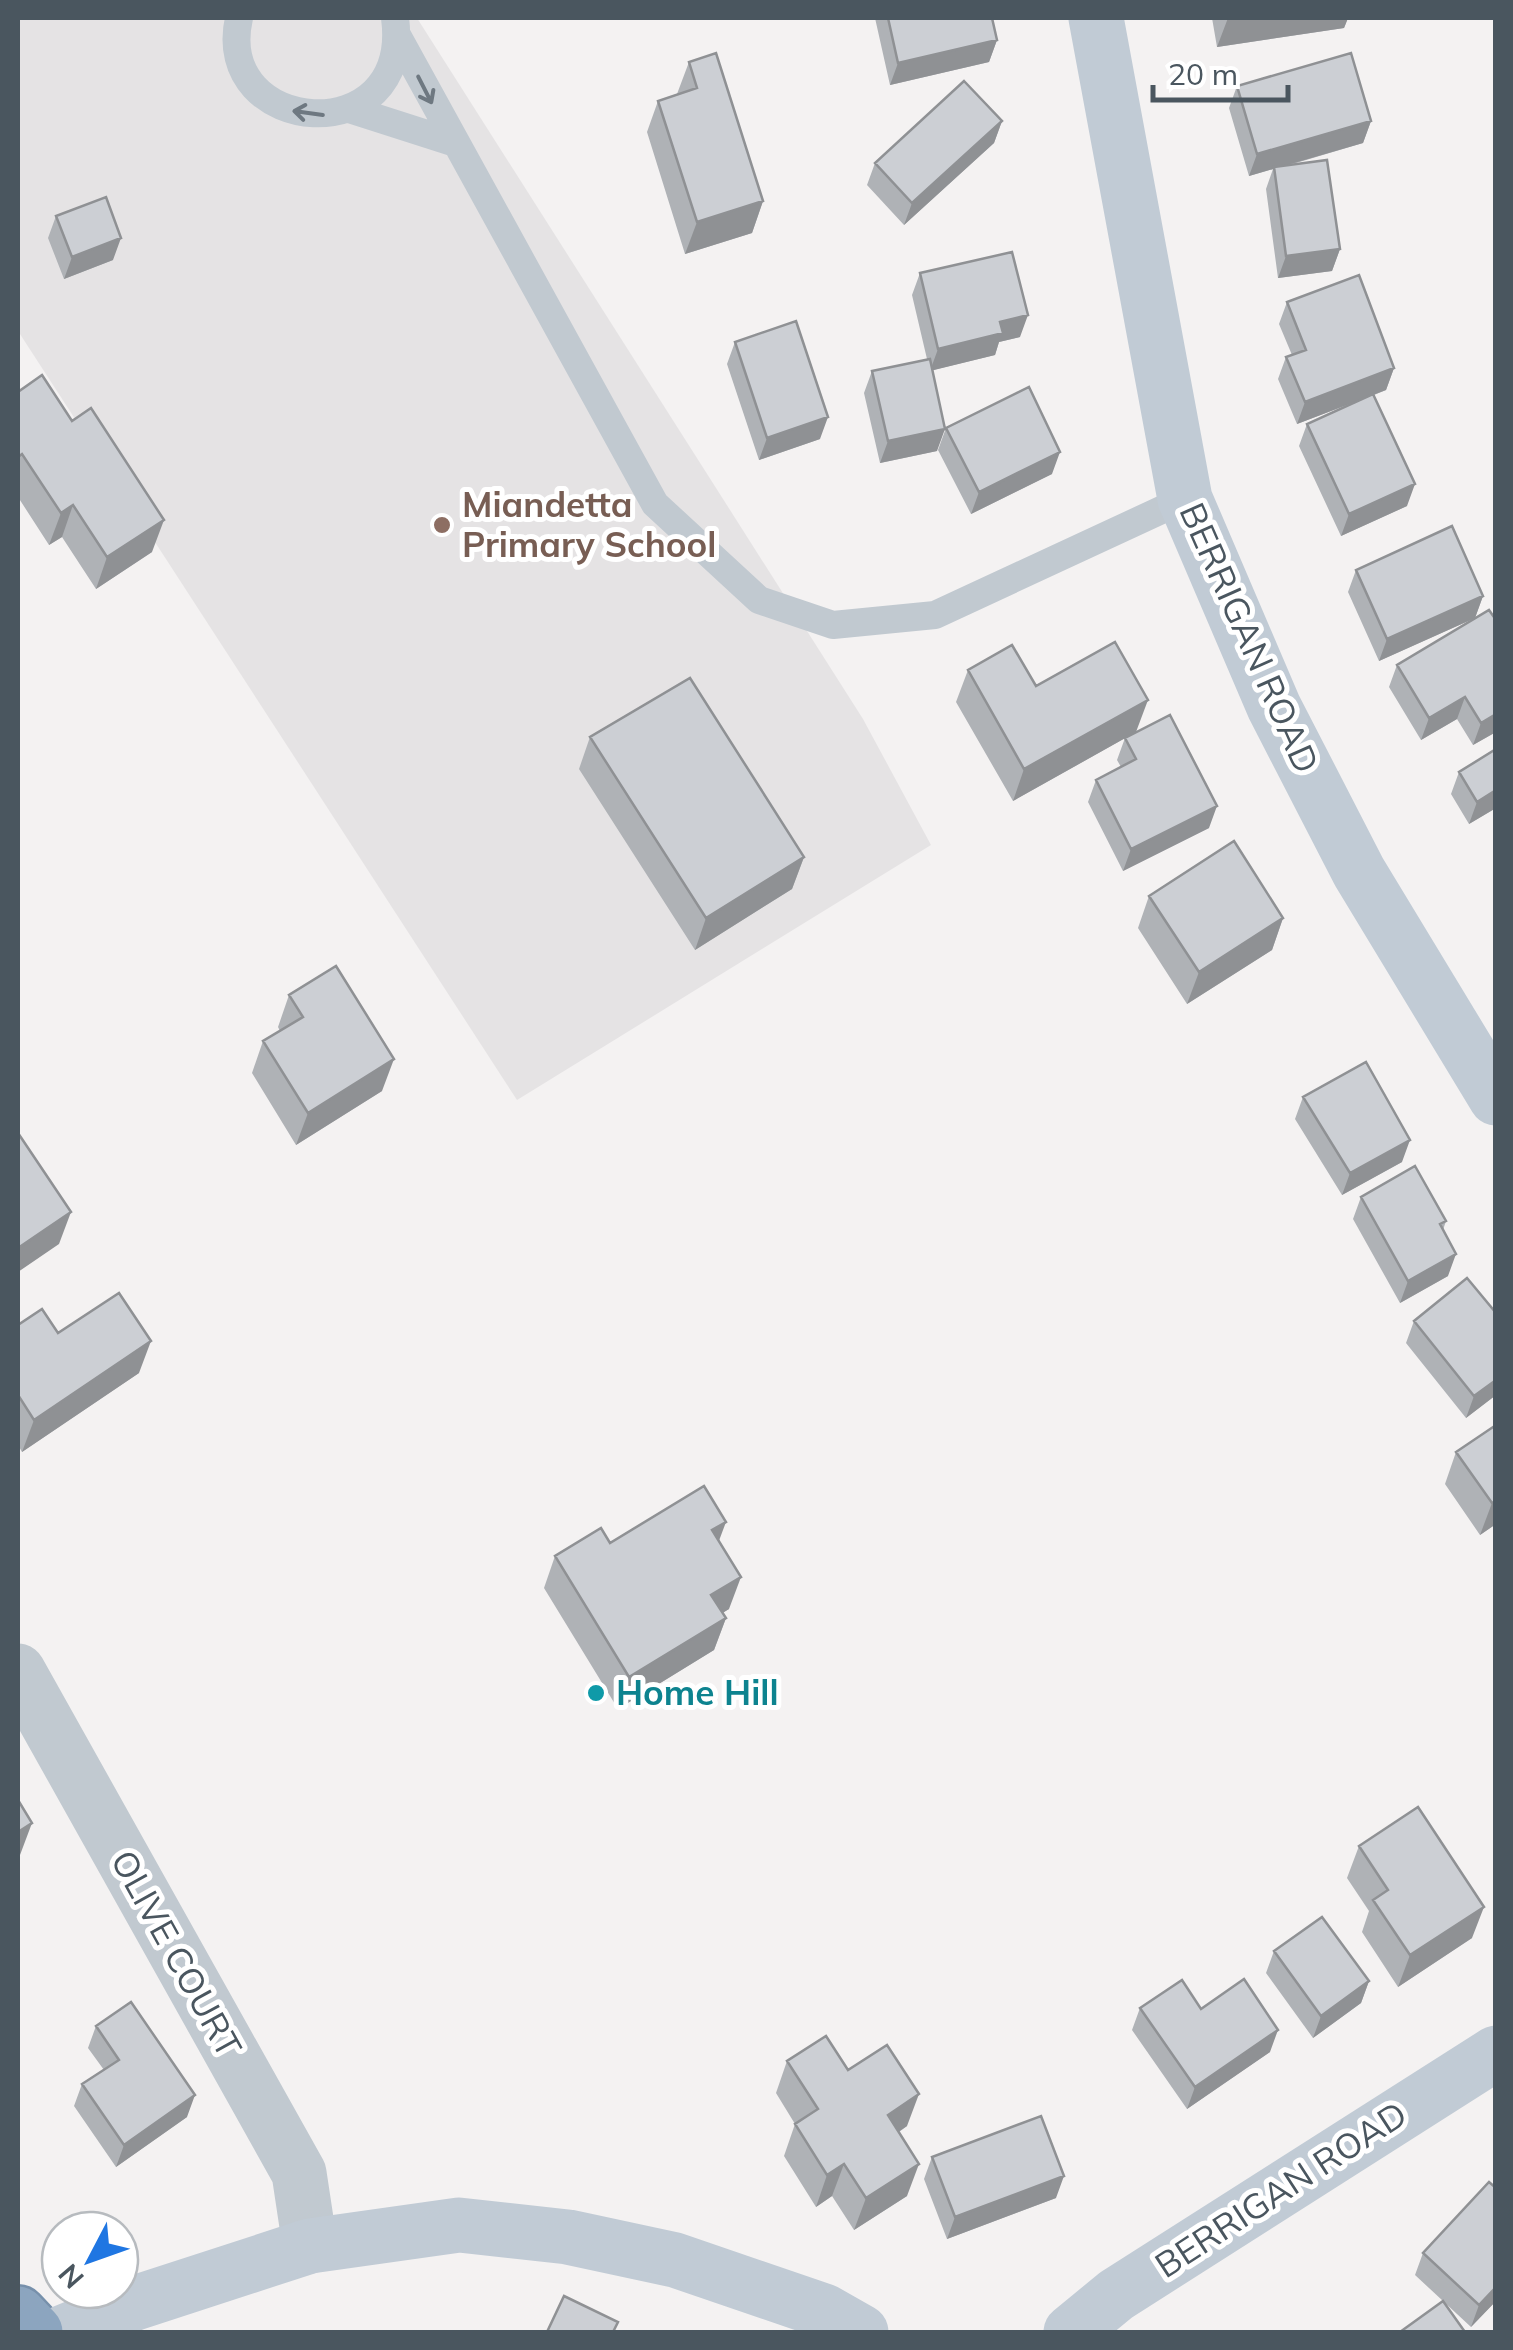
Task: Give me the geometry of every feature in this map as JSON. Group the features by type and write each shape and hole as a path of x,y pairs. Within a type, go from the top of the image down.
{"highway":[{"path":"18,2314 35,2332"}],"street":[{"name":"BERRIGAN ROAD","path":"1096,18 1184,499 1274,707 1350,856 1496,1098"},
{"name":"OLIVE COURT","path":"18,1672 298,2173 310,2246"},
{"name":"BERRIGAN ROAD","path":"1071,2332 1116,2295 1496,2052"},
{"path":"64,2332 232,2269 310,2246 458,2225 568,2237 675,2260 824,2311 861,2332"},
{"path":"173,2332 232,2269"}],"lane":[{"path":"240,18 239,53 248,76 263,95 304,114 349,109 452,142"},
{"path":"349,109 384,79 396,28"},
{"path":"396,28 452,142 655,504 759,600 834,625 936,615 1184,499"}],"shaded area":[{"name":"Miandetta Primary School","path":"18,18 417,18 863,719 931,845 517,1100 18,331"}],"building":[{"path":"888,18 992,18 997,40 898,63"},
{"path":"716,53 763,201 697,222 658,101 697,88 689,62"},
{"path":"1351,53 1371,121 1257,154 1237,86"},
{"path":"964,81 1002,121 912,203 875,163"},
{"path":"1327,160 1340,249 1286,256 1274,167"},
{"path":"106,197 121,238 72,257 56,216"},
{"path":"1012,252 1028,315 1000,322 1003,333 938,349 920,273"},
{"path":"1359,275 1394,368 1305,402 1286,357 1306,350 1287,302"},
{"path":"796,321 828,417 767,438 735,342"},
{"path":"930,359 945,429 888,441 872,371"},
{"path":"42,375 72,421 91,408 164,520 107,557 73,505 61,513 22,454 18,457 18,392"},
{"path":"1029,387 1060,452 979,492 946,428"},
{"path":"1373,394 1415,484 1349,514 1307,424"},
{"path":"1452,526 1483,596 1387,639 1356,570"},
{"path":"1489,610 1496,620 1496,714 1481,723 1465,697 1429,718 1397,665"},
{"path":"1115,642 1148,700 1024,769 968,670 1012,645 1036,686"},
{"path":"690,678 804,857 706,918 590,737"},
{"path":"1170,715 1217,806 1131,849 1096,780 1136,759 1125,738"},
{"path":"1496,749 1496,790 1477,802 1459,772"},
{"path":"1234,841 1283,918 1199,972 1149,896"},
{"path":"336,966 394,1059 308,1113 263,1041 303,1017 289,995"},
{"path":"1366,1062 1410,1140 1350,1173 1303,1097"},
{"path":"18,1133 71,1212 18,1248"},
{"path":"1415,1166 1446,1221 1440,1224 1456,1254 1408,1281 1361,1197"},
{"path":"1467,1278 1496,1313 1496,1380 1474,1396 1414,1321"},
{"path":"119,1293 151,1341 34,1420 18,1395 18,1325 42,1309 58,1333"},
{"path":"1496,1425 1496,1501 1492,1503 1456,1452"},
{"path":"704,1486 726,1522 712,1530 741,1577 711,1595 726,1618 629,1677 555,1556 601,1528 610,1543"},
{"path":"18,1800 32,1823 18,1832"},
{"path":"1418,1807 1484,1907 1410,1955 1373,1900 1388,1890 1359,1846"},
{"path":"1322,1917 1369,1981 1321,2016 1274,1951"},
{"path":"1244,1979 1278,2030 1195,2087 1140,2008 1182,1980 1201,2009"},
{"path":"131,2002 195,2095 124,2145 82,2084 119,2060 96,2026"},
{"path":"826,2036 848,2070 887,2045 919,2094 888,2115 919,2164 866,2198 844,2164 827,2175 795,2124 818,2109 787,2061"},
{"path":"1041,2116 1064,2176 955,2217 932,2157"},
{"path":"1489,2182 1496,2188 1496,2287 1479,2305 1423,2253"},
{"path":"564,2296 618,2322 613,2332 547,2332"},
{"path":"1443,2301 1465,2332 1400,2332"}],"place":[{"name":"Miandetta Primary School","path":"442,525"},
{"name":"Home Hill","path":"596,1693"}]}
